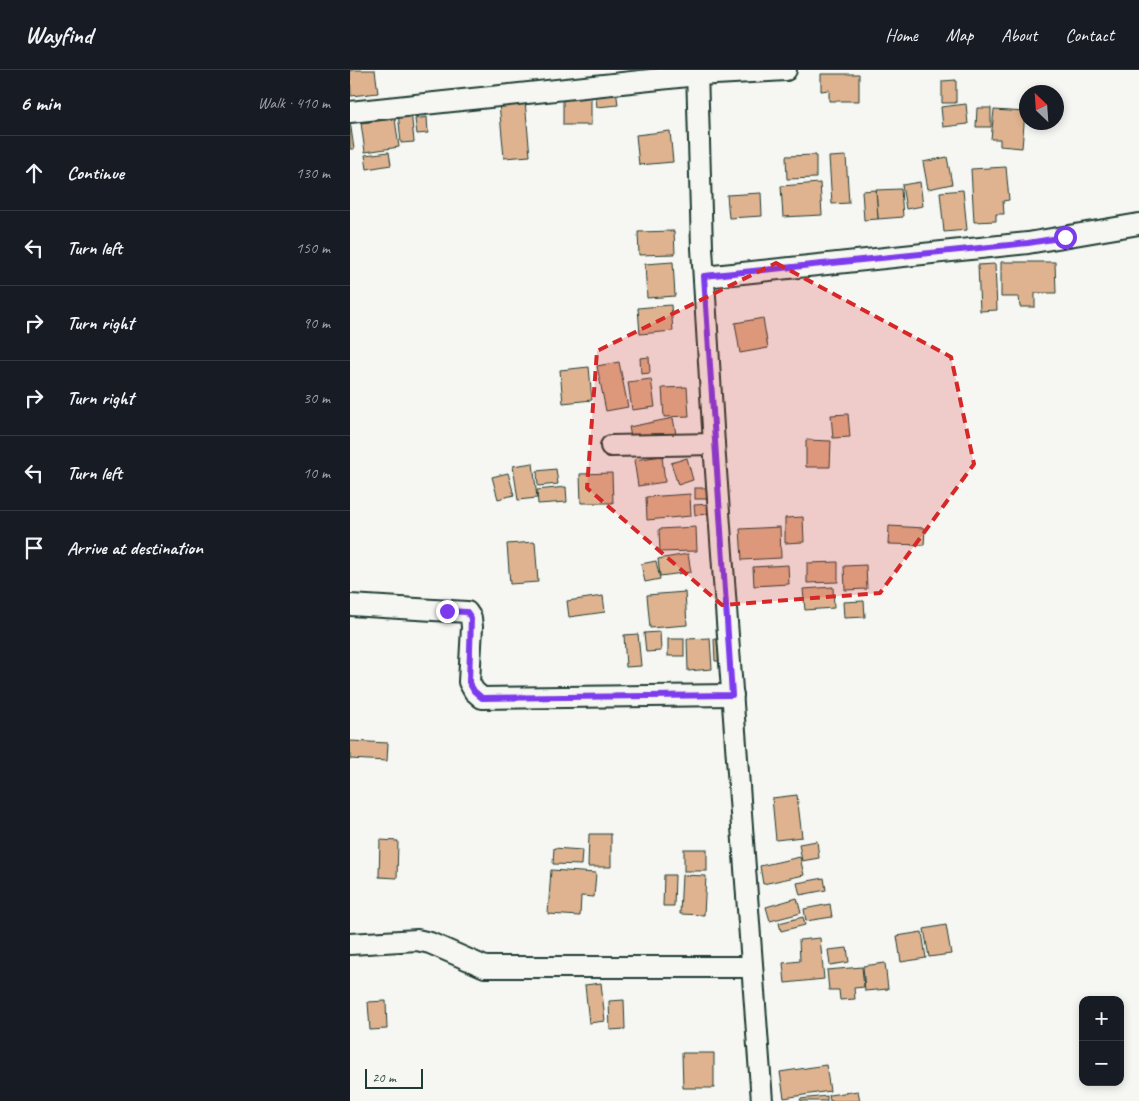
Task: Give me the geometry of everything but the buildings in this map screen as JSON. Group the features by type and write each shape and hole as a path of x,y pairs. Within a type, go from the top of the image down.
{"street":[{"path":"350,112 697,73 786,70"},
{"path":"697,73 704,276 714,444 762,1101"},
{"path":"704,276 1028,243 1139,224"},
{"path":"611,446 714,444"},
{"path":"350,605 467,612 471,618 472,627 469,682 474,691 482,698 732,695"},
{"path":"350,944 417,940 430,943 485,967 752,967"}],"highlighted area":[{"path":"776,263 951,357 974,464 880,593 722,605 587,488 597,351"}],"route":[{"path":"447,611 467,612 470,615 472,627 469,682 474,691 482,698 732,695 704,276 1028,243 1065,237"}]}
